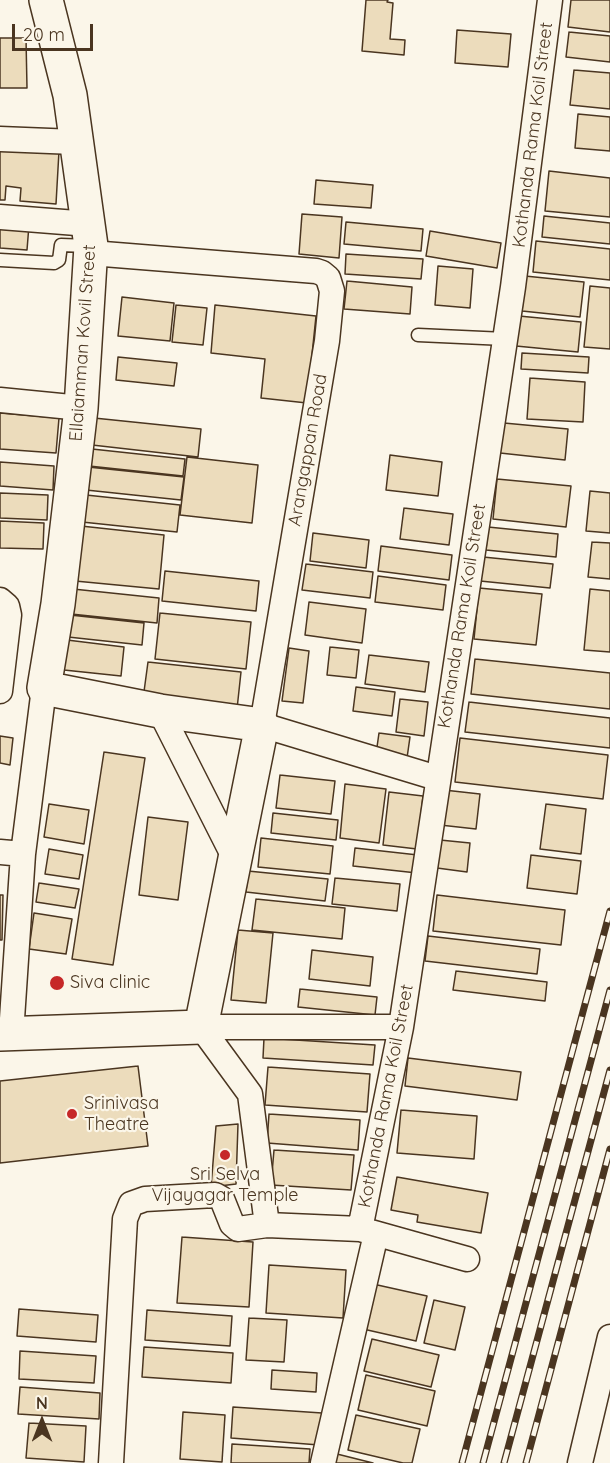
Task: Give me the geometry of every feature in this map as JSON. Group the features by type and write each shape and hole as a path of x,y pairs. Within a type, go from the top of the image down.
{"street":[{"name":"Ellaiamman Kovil Street","path":"44,688 58,604 81,408 90,241 70,95 46,0"},
{"name":"Kothanda Rama Koil Street","path":"322,1463 368,1231 401,1027 505,339 550,0"},
{"path":"0,139 75,142"},
{"path":"0,217 90,241"},
{"name":"Arangappan Road","path":"90,241 316,271 322,273 331,284 327,341 262,725 201,1027"},
{"path":"0,400 81,408"},
{"path":"0,600 7,606 9,615 0,691"},
{"path":"401,1027 201,1027 5,1034 11,853 44,688 160,711 262,725 437,778"},
{"path":"160,711 234,857"},
{"path":"201,1027 250,1094 267,1225"},
{"path":"111,1463 125,1219 131,1204 146,1199 215,1195 222,1199 232,1224 238,1229 267,1225 368,1231 467,1259"},
{"path":"580,1463 610,1338"}],"lane":[{"path":"0,260 54,263 59,260 61,245 64,243 90,241"},
{"path":"417,335 505,339"}],"building":[{"path":"366,0 388,0 387,2 393,3 390,39 405,40 404,55 362,51"},
{"path":"571,0 610,0 610,32 568,27"},
{"path":"457,30 511,34 508,67 455,63"},
{"path":"569,32 610,36 610,62 566,57"},
{"path":"0,38 26,38 27,88 0,88"},
{"path":"574,70 610,73 610,109 570,105"},
{"path":"578,114 610,117 610,151 575,148"},
{"path":"0,147 59,151 56,204 20,201 21,188 6,186 5,200 0,200"},
{"path":"549,171 610,178 610,217 545,211"},
{"path":"316,180 373,185 371,208 314,204"},
{"path":"302,214 342,217 339,258 299,254"},
{"path":"544,216 610,223 610,244 542,237"},
{"path":"346,222 423,229 421,251 344,244"},
{"path":"0,223 29,225 27,250 0,248"},
{"path":"430,231 501,243 497,268 426,256"},
{"path":"536,241 610,249 610,280 533,272"},
{"path":"346,254 423,259 421,279 345,274"},
{"path":"438,266 473,269 470,308 435,305"},
{"path":"525,276 584,282 580,317 522,311"},
{"path":"347,281 412,287 410,314 344,309"},
{"path":"590,286 610,288 610,349 584,347"},
{"path":"122,297 174,303 170,341 118,336"},
{"path":"176,305 207,308 203,345 172,342"},
{"path":"215,305 316,316 307,403 261,398 265,359 211,353"},
{"path":"519,316 581,322 578,352 516,346"},
{"path":"522,353 589,357 588,373 521,369"},
{"path":"118,357 177,363 174,386 116,380"},
{"path":"530,378 585,382 583,422 527,419"},
{"path":"0,413 59,418 56,453 0,449"},
{"path":"94,418 201,429 198,457 92,445"},
{"path":"504,423 568,429 565,460 500,453"},
{"path":"92,449 185,459 183,476 89,466"},
{"path":"390,455 442,462 438,496 386,490"},
{"path":"187,457 258,465 252,523 180,515"},
{"path":"0,462 54,466 53,490 0,486"},
{"path":"88,467 184,477 181,500 86,490"},
{"path":"497,479 571,486 566,527 493,519"},
{"path":"590,491 610,493 610,533 586,531"},
{"path":"0,493 48,495 47,520 0,518"},
{"path":"86,495 180,505 177,532 82,522"},
{"path":"404,508 453,514 449,545 400,539"},
{"path":"0,521 44,523 43,549 0,548"},
{"path":"81,526 164,535 159,589 75,581"},
{"path":"488,527 558,534 556,557 486,550"},
{"path":"313,533 369,540 366,568 310,561"},
{"path":"592,542 610,543 610,579 588,577"},
{"path":"381,546 452,555 449,580 378,571"},
{"path":"483,557 553,564 550,588 480,581"},
{"path":"306,564 373,572 370,598 302,590"},
{"path":"165,571 259,581 256,611 162,601"},
{"path":"378,576 446,585 443,610 375,602"},
{"path":"479,588 542,594 536,645 474,639"},
{"path":"73,589 159,598 157,623 71,614"},
{"path":"590,589 610,591 610,652 584,650"},
{"path":"309,602 366,609 362,643 305,635"},
{"path":"160,613 251,622 246,669 155,659"},
{"path":"70,615 144,623 142,645 68,637"},
{"path":"67,640 124,647 121,676 64,670"},
{"path":"330,647 359,650 356,678 327,675"},
{"path":"289,648 309,651 303,703 282,701"},
{"path":"369,655 429,662 425,692 365,684"},
{"path":"475,659 610,673 610,709 471,694"},
{"path":"148,662 241,672 237,709 143,699"},
{"path":"356,687 395,692 392,716 353,711"},
{"path":"400,699 428,702 424,736 396,732"},
{"path":"469,702 610,718 610,748 465,732"},
{"path":"379,733 410,737 407,758 376,754"},
{"path":"0,736 13,738 10,765 0,763"},
{"path":"460,738 608,755 603,799 455,782"},
{"path":"104,752 145,758 113,965 72,959"},
{"path":"280,775 335,781 331,814 276,808"},
{"path":"345,784 386,789 379,843 340,838"},
{"path":"444,790 480,794 476,829 440,825"},
{"path":"389,792 423,796 417,849 383,845"},
{"path":"49,804 89,810 84,844 44,837"},
{"path":"546,804 586,809 581,854 540,849"},
{"path":"273,813 338,820 336,840 271,833"},
{"path":"148,817 188,822 178,900 139,895"},
{"path":"261,838 333,846 330,874 258,867"},
{"path":"440,840 470,843 467,872 437,868"},
{"path":"355,848 418,855 417,873 353,866"},
{"path":"49,849 83,855 79,879 45,874"},
{"path":"531,855 581,861 577,894 527,888"},
{"path":"248,871 328,879 325,901 246,892"},
{"path":"335,878 400,884 397,911 332,904"},
{"path":"39,883 79,889 75,908 36,902"},
{"path":"0,895 3,895 2,940 0,940"},
{"path":"437,895 565,910 561,945 433,931"},
{"path":"256,899 345,908 342,939 252,930"},
{"path":"34,913 72,919 66,954 29,949"},
{"path":"238,930 273,933 266,1003 231,1000"},
{"path":"428,936 540,949 537,974 425,961"},
{"path":"312,950 373,957 370,986 309,979"},
{"path":"456,971 547,982 545,1001 453,990"},
{"path":"300,989 377,997 375,1015 298,1007"},
{"path":"264,1038 375,1045 373,1065 263,1058"},
{"path":"408,1058 521,1072 517,1100 405,1086"},
{"name":"Srinivasa Theatre","path":"138,1066 148,1146 0,1163 0,1081"},
{"path":"268,1067 370,1074 367,1112 265,1105"},
{"path":"401,1110 477,1116 474,1159 397,1153"},
{"path":"269,1114 360,1120 358,1150 267,1143"},
{"name":"Sri Selva Vijayagar Temple","path":"238,1124 236,1184 211,1187 216,1126"},
{"path":"274,1150 354,1155 351,1190 271,1185"},
{"path":"397,1177 488,1193 481,1233 417,1222 418,1215 391,1210"},
{"path":"182,1237 253,1242 249,1307 177,1303"},
{"path":"269,1265 346,1270 343,1318 266,1313"},
{"path":"373,1284 427,1296 416,1341 363,1329"},
{"path":"434,1300 465,1307 455,1350 424,1343"},
{"path":"19,1309 98,1315 96,1342 17,1336"},
{"path":"147,1310 232,1316 230,1346 145,1340"},
{"path":"249,1318 287,1320 284,1362 246,1360"},
{"path":"372,1339 439,1355 431,1387 364,1371"},
{"path":"144,1347 233,1353 231,1383 142,1377"},
{"path":"20,1351 96,1356 94,1383 19,1379"},
{"path":"272,1370 317,1373 316,1392 271,1389"},
{"path":"366,1375 435,1391 427,1426 358,1410"},
{"path":"20,1387 100,1393 99,1419 18,1414"},
{"path":"233,1407 322,1413 319,1445 231,1438"},
{"path":"183,1412 225,1415 222,1462 180,1459"},
{"path":"356,1415 420,1429 412,1463 348,1450"},
{"path":"29,1423 86,1426 84,1462 26,1458"},
{"path":"232,1444 310,1449 309,1463 231,1463"},
{"path":"337,1454 373,1463 335,1463"}],"railway":[{"path":"462,1463 610,911"},
{"path":"483,1463 610,990"},
{"path":"504,1463 610,1070"},
{"path":"526,1463 610,1149"}],"place":[{"name":"Siva clinic","path":"57,983"},
{"name":"Srinivasa Theatre","path":"72,1114"},
{"name":"Sri Selva Vijayagar Temple","path":"225,1155"}]}
